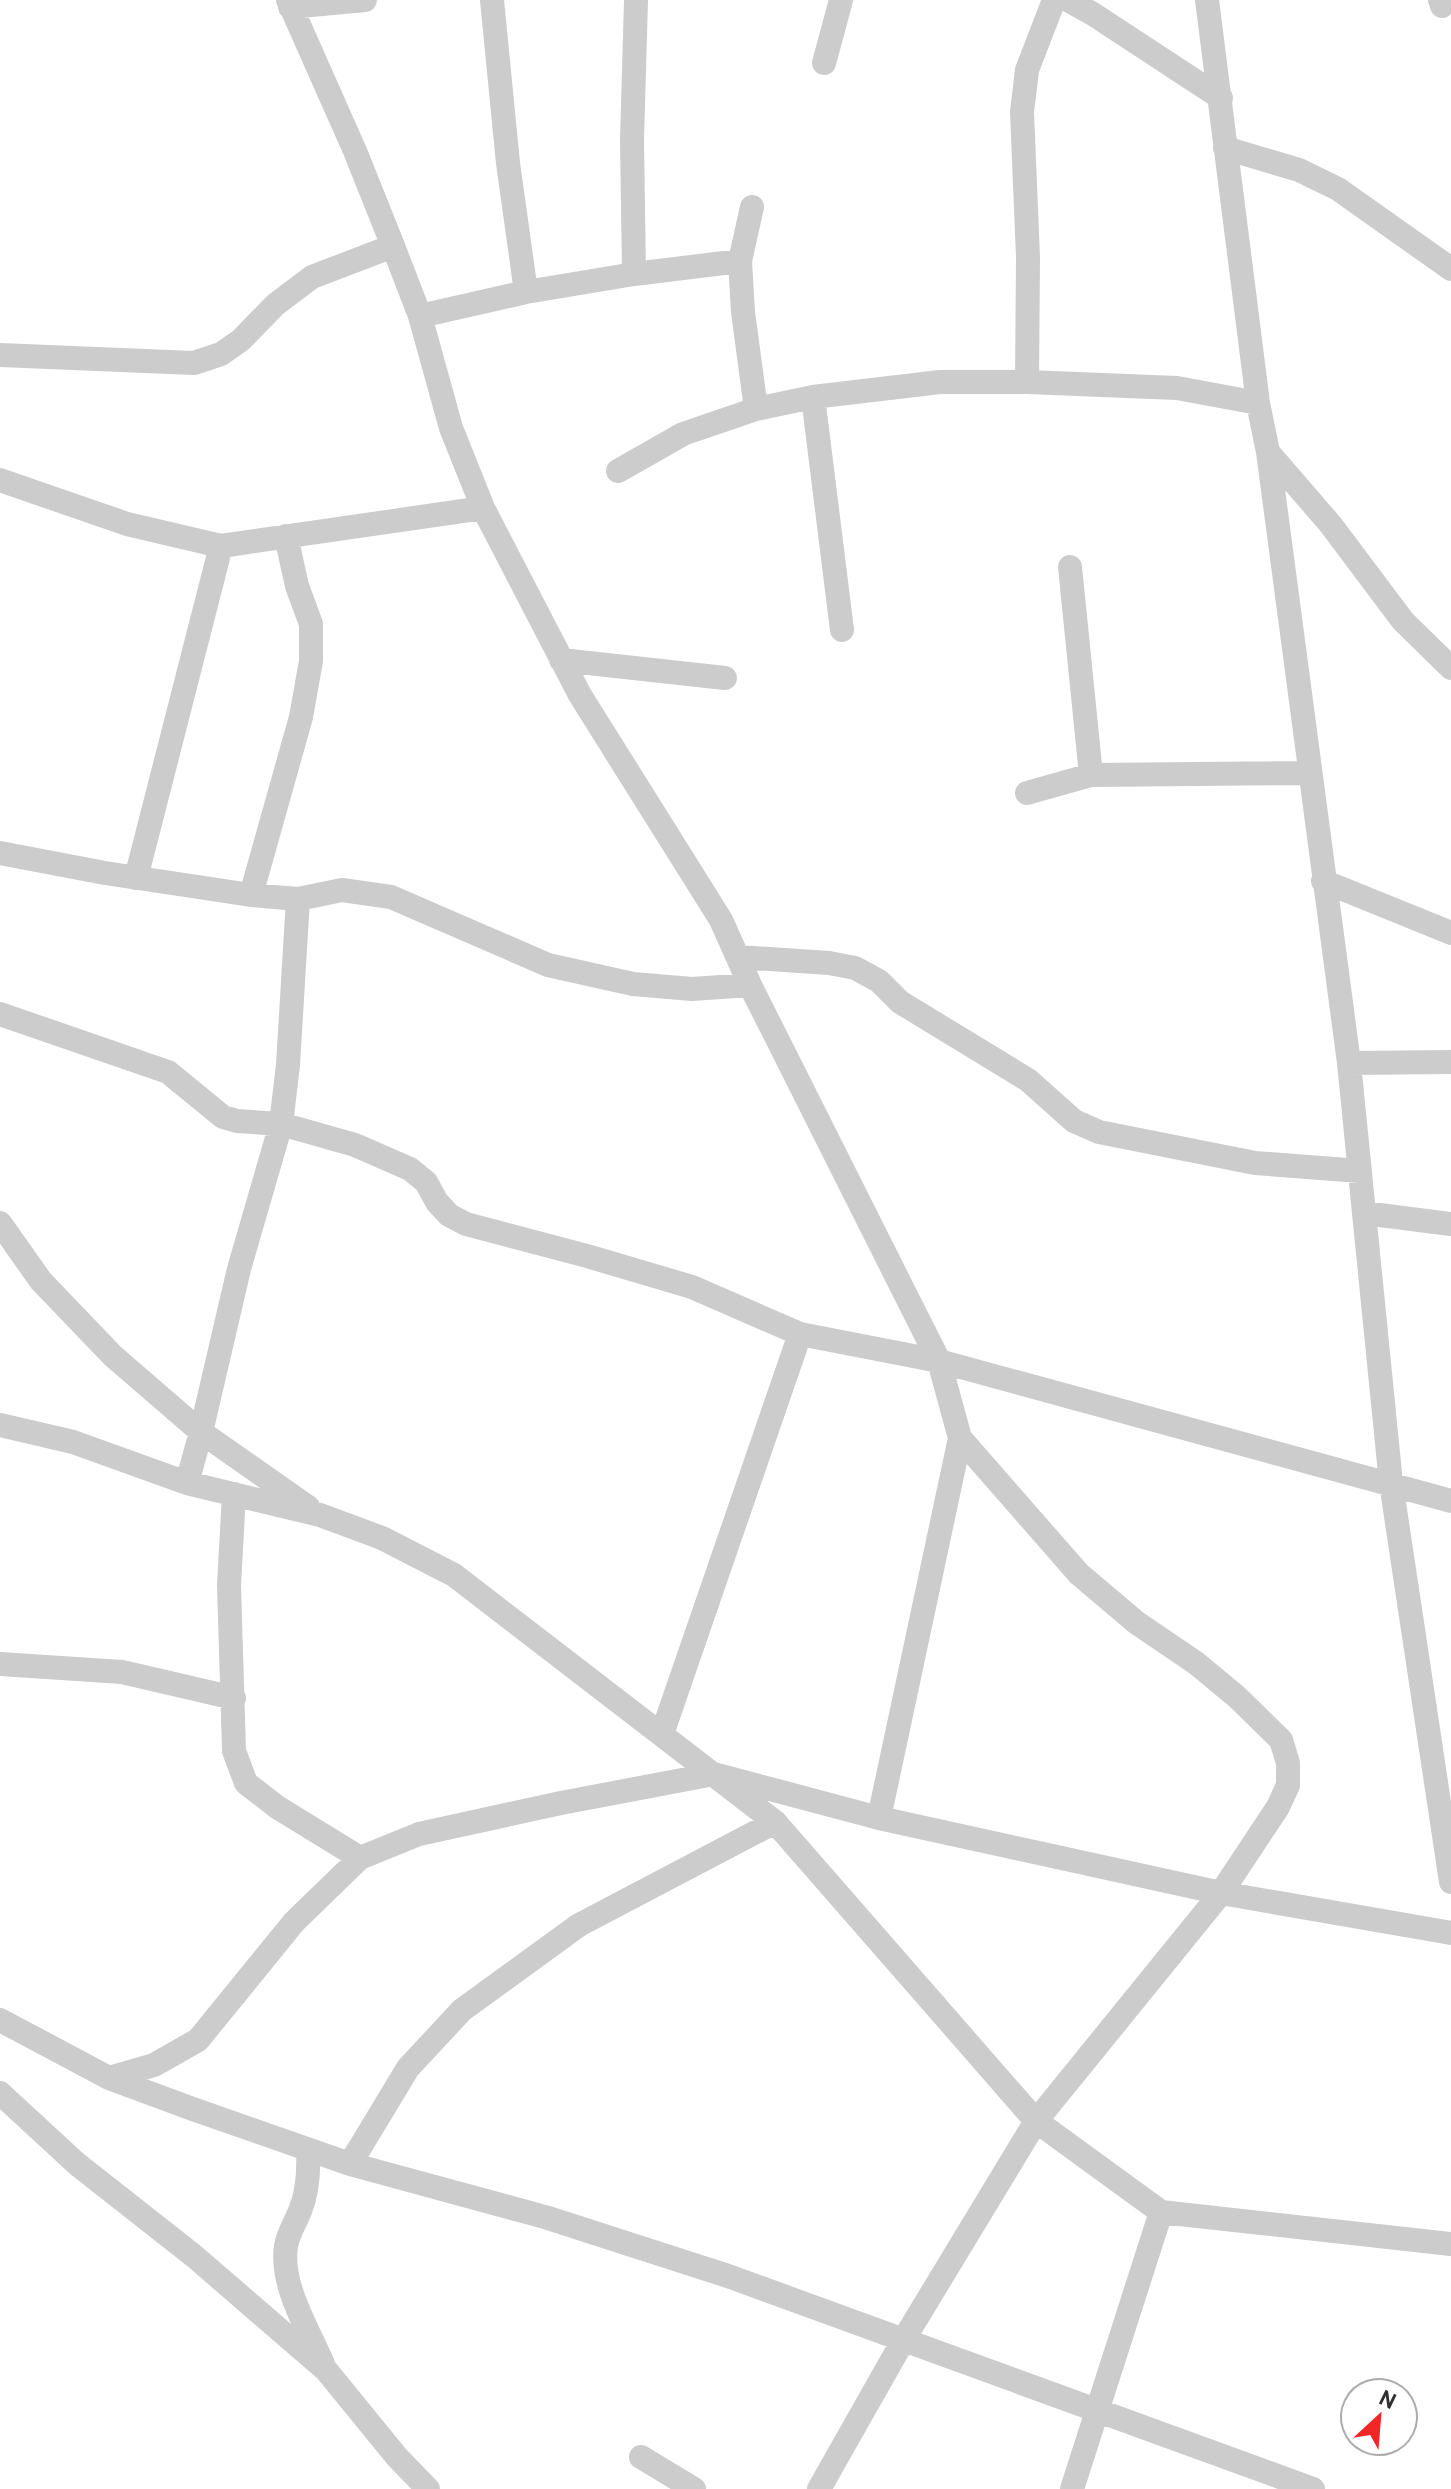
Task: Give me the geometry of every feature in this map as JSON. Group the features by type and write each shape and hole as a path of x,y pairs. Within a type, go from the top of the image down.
{"street":[{"path":"365,0 289,4 355,151 420,316 451,428 483,508 580,695 721,920 750,985 939,1361 960,1438 1079,1574 1137,1623 1196,1663 1237,1697 1281,1740 1288,1763 1288,1785 1278,1807 1221,1893 1036,2121 904,2339 819,2489"},
{"path":"492,0 508,163 526,292"},
{"path":"634,274 632,126 636,0"},
{"path":"824,63 841,0"},
{"path":"1027,382 1028,257 1022,112 1027,70 1054,0"},
{"path":"1068,0 1221,98"},
{"path":"1207,0 1258,403 1268,452 1349,1063 1391,1483 1451,1882"},
{"path":"1225,148 1299,170 1338,189 1451,269"},
{"path":"752,207 740,261 743,312 756,409"},
{"path":"0,355 194,363 221,354 241,340 275,305 312,277 393,246"},
{"path":"420,316 526,292 740,261"},
{"path":"618,471 683,434 756,409 813,397 940,382 1177,388 1258,403"},
{"path":"813,397 842,630"},
{"path":"1268,452 1331,525 1403,621 1451,668"},
{"path":"0,480 127,524 221,546 483,508"},
{"path":"251,895 301,717 311,661 311,624 297,586 286,536"},
{"path":"136,878 221,546"},
{"path":"1070,567 1091,775"},
{"path":"561,660 725,678"},
{"path":"1027,793 1091,775 1310,773"},
{"path":"0,853 251,895 298,899 342,890 391,897 548,965 633,984 692,989 750,985"},
{"path":"1323,881 1451,933"},
{"path":"187,1483 239,1269 281,1124 288,1065 298,899"},
{"path":"738,957 829,963 855,968 879,981 900,1002 1028,1080 1074,1121 1099,1132 1255,1163 1360,1171"},
{"path":"0,1014 168,1072 223,1117 281,1124 355,1145 410,1169 426,1182 437,1202 449,1215 466,1224 692,1287 800,1334 939,1361 1451,1501"},
{"path":"1349,1063 1451,1062"},
{"path":"1364,1213 1451,1224"},
{"path":"0,1223 41,1281 113,1356 201,1432 320,1515"},
{"path":"662,1734 800,1334"},
{"path":"0,1425 73,1442 187,1483 320,1515 382,1538 454,1575 775,1822 1036,2121 1161,2212 1451,2244"},
{"path":"879,1818 960,1438"},
{"path":"234,1494 229,1585 234,1751 246,1783 277,1807 360,1858"},
{"path":"0,1664 122,1672 234,1698"},
{"path":"109,2078 154,2065 198,2040 294,1922 360,1858 419,1834 714,1774 879,1818 1221,1893 1451,1933"},
{"path":"350,2164 408,2068 462,2010 579,1925 775,1822"},
{"path":"0,2020 109,2078 308,2150 545,2217 728,2276 1313,2489"},
{"path":"0,2093 77,2164 194,2256 326,2370 397,2457 428,2489"},
{"path":"308,2150 309,2174 302,2208 286,2247 286,2271 326,2370"},
{"path":"1072,2489 1161,2212"},
{"path":"641,2457 694,2489"}]}
